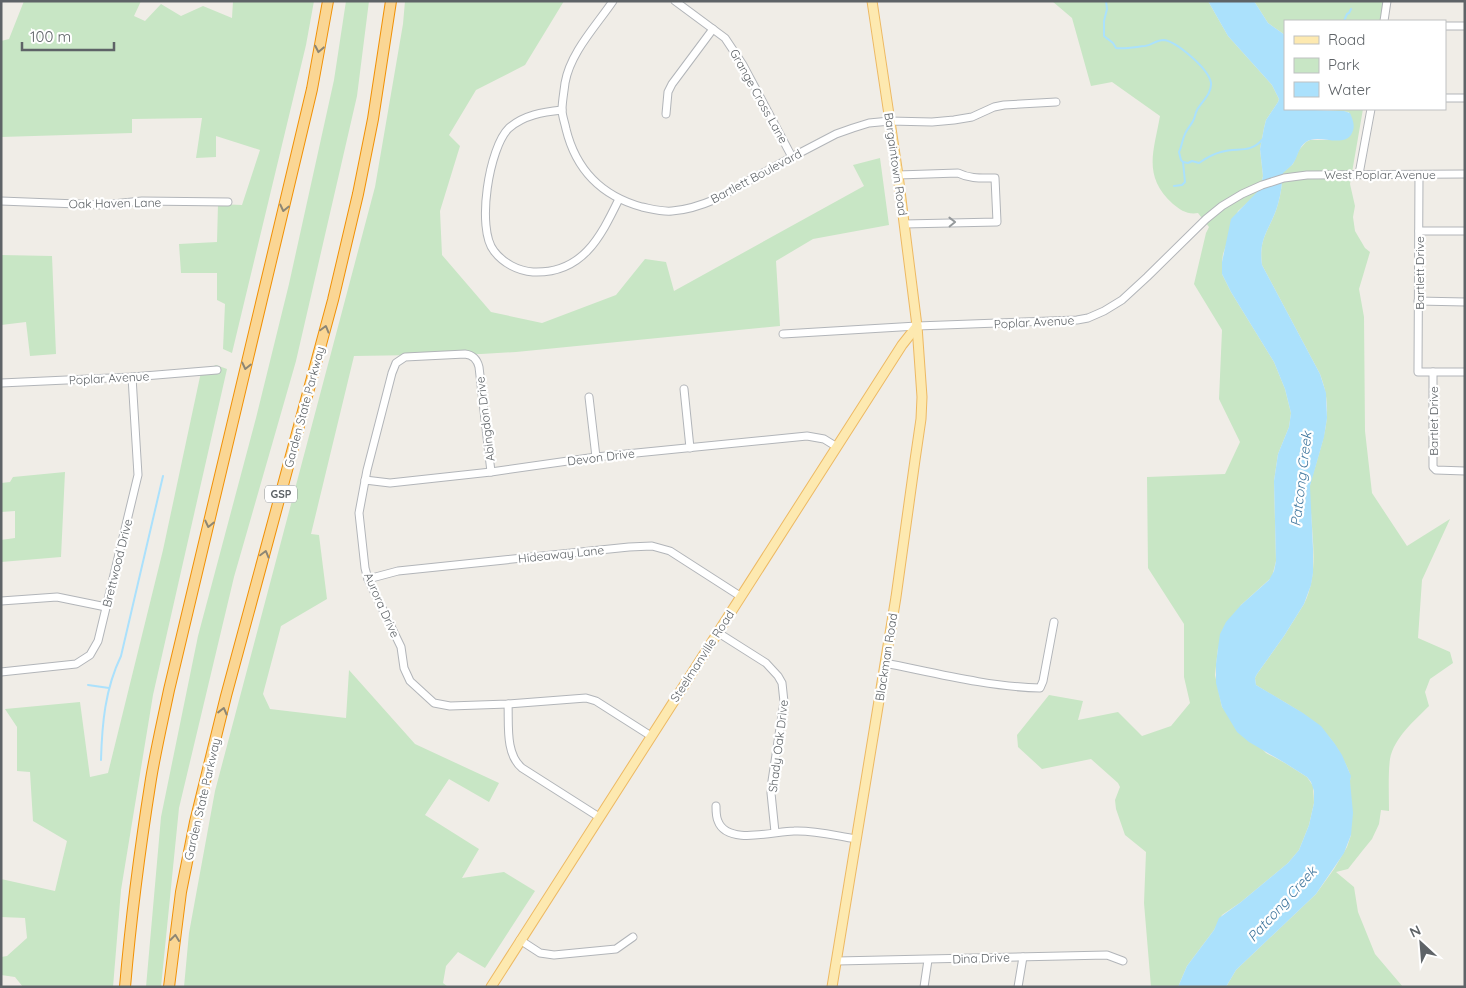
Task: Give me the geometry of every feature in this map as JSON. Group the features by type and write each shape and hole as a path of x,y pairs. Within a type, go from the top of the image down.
{"highway":[{"path":"125,987 129,936 151,778 169,690 307,108 328,1"},
{"name":"Garden State Parkway","path":"169,987 181,892 195,822 226,696 333,300 357,202 373,119 391,1"}],"main road":[{"name":"Bargaintown Road","path":"872,1 898,175 917,326"},
{"name":"Steelmanville Road","path":"491,987 740,596 902,345 917,326"},
{"name":"Blackman Road","path":"832,987 885,663 921,419 922,383 917,326"}],"street":[{"path":"613,1 579,50 572,64 565,82 562,110 529,116 509,129 502,137 496,152 486,203 486,229 493,250 502,260 513,267 526,271 558,270 581,258 596,241 619,199"},
{"name":"Grange Cross Lane","path":"675,1 713,29 733,48 792,157"},
{"path":"1384,20 1387,1"},
{"path":"1446,26 1465,26"},
{"path":"666,114 668,92 672,84 713,29"},
{"path":"1446,98 1465,98"},
{"name":"Bartlett Boulevard","path":"562,110 570,142 582,167 599,185 619,199 653,210 670,211 686,209 716,199 836,134 869,123 954,120 972,117 994,106 1056,102"},
{"path":"1359,174 1371,110"},
{"path":"898,175 958,174 976,179 995,178 997,222 904,224"},
{"name":"West Poplar Avenue","path":"1296,176 1316,174 1465,174"},
{"name":"Bartlett Drive","path":"1419,175 1418,372 1433,372"},
{"name":"Poplar Avenue","path":"783,334 1084,319 1098,314 1122,300 1222,206 1242,194 1273,181 1296,176"},
{"name":"Oak Haven Lane","path":"1,201 103,205 142,201 228,202"},
{"path":"1419,231 1465,231"},
{"path":"1418,301 1465,302"},
{"name":"Aurora Drive","path":"479,367 476,359 466,354 408,357 398,361 392,373 365,480 359,514 365,568 368,579 401,647 404,668 410,680 434,703 450,706 586,698 596,701 651,736"},
{"name":"Abingdon Drive","path":"479,367 491,472"},
{"name":"Poplar Avenue","path":"1,383 132,377 217,370"},
{"path":"1433,372 1465,372"},
{"name":"Bartlet Drive","path":"1433,372 1433,467 1438,470 1465,470"},
{"name":"Brettwood Drive","path":"1,672 76,664 90,655 98,641 138,475 132,377"},
{"path":"684,389 690,448"},
{"path":"589,397 596,457"},
{"name":"Devon Drive","path":"365,480 390,483 491,472 596,457 807,436 824,439 837,447"},
{"name":"Hideaway Lane","path":"368,579 398,571 652,546 670,551 740,596"},
{"path":"1,601 57,596 106,607"},
{"path":"885,663 989,683 1040,688 1054,622"},
{"name":"Shady Oak Drive","path":"717,632 766,663 782,683 784,702 772,781 776,832"},
{"path":"508,704 511,749 517,762 522,768 598,817"},
{"path":"716,806 719,823 731,833 749,836 803,831 856,839"},
{"path":"520,940 540,953 554,955 616,949 633,937"},
{"name":"Dina Drive","path":"837,961 1107,955 1123,961"},
{"path":"1018,987 1023,957"},
{"path":"924,987 928,960"}],"green space":[{"path":"24,1 141,1 134,16 145,21 161,4 181,16 203,6 232,18 233,1 314,1 306,45 232,353 223,349 225,304 217,300 217,273 181,273 179,244 217,242 218,204 242,205 260,150 216,136 216,157 196,158 202,118 132,119 132,133 1,137 1,41 9,39"},
{"path":"346,1 369,1 357,96 296,361 234,577 179,808 161,987 146,987 161,817 198,636 256,418 289,284 334,80"},
{"path":"405,1 564,1 525,65 476,90 449,135 460,146 440,211 442,255 491,312 542,323 616,295 645,259 666,262 674,291 864,186 853,165 880,158 889,225 813,239 776,261 780,326 516,352 354,356 311,534 319,535 327,599 281,626 263,694 270,709 346,718 349,670 415,744 499,783 489,802 449,779 425,815 479,849 462,878 504,872 535,891 485,968 458,952 446,966 443,983 448,987 184,987 189,933 215,791 375,187 403,24"},
{"path":"1052,1 1208,1 1228,36 1272,85 1279,99 1266,120 1264,128 1260,149 1263,176 1260,189 1238,211 1222,262 1222,274 1231,292 1274,362 1285,389 1291,413 1289,427 1278,454 1274,481 1276,561 1272,577 1241,605 1218,648 1215,675 1222,707 1266,753 1307,777 1313,786 1314,803 1309,825 1299,850 1288,863 1241,902 1222,915 1214,930 1187,966 1178,987 1151,987 1144,903 1146,852 1125,835 1116,809 1115,800 1120,787 1118,783 1091,759 1042,769 1018,747 1017,735 1049,695 1083,701 1078,720 1118,712 1142,736 1171,726 1190,703 1184,677 1184,624 1148,568 1147,477 1225,474 1240,442 1219,399 1222,330 1194,284 1209,227 1198,213 1184,212 1173,204 1163,194 1157,183 1154,173 1153,152 1160,116 1112,82 1091,86 1072,18"},
{"path":"1254,1 1384,2 1380,20 1284,20 1284,34 1268,23"},
{"path":"1327,110 1363,110 1350,184 1355,206 1353,217 1355,231 1365,248 1370,252 1359,289 1364,317 1365,431 1372,493 1407,546 1450,519 1422,580 1418,638 1450,652 1453,663 1430,679 1425,692 1429,706 1405,730 1392,751 1389,771 1389,811 1381,810 1379,824 1372,839 1348,869 1336,872 1354,887 1358,912 1375,954 1403,987 1226,987 1236,970 1316,894 1334,869 1347,847 1351,835 1350,776 1337,749 1329,736 1318,726 1256,685 1255,678 1304,604 1308,593 1314,559 1309,489 1327,419 1326,398 1320,374 1262,265 1263,240 1279,200 1283,172 1293,164 1299,150 1306,142 1310,140 1341,140 1346,138 1349,112"},
{"path":"1,255 52,256 56,354 30,356 26,322 1,325"},
{"path":"216,365 227,369 153,695 121,890 113,987 23,987 15,977 1,975 1,957 7,956 27,938 25,918 1,917 1,879 55,891 67,841 33,821 30,772 17,771 17,727 5,709 80,702 90,777 108,773 163,550 201,372"},
{"path":"65,472 61,557 1,562 1,540 15,538 15,511 1,512 1,483 10,482 13,477"}],"water":[{"name":"Patcong Creek","path":"1208,1 1254,1 1268,23 1284,34 1284,110 1344,111 1350,113 1354,124 1353,132 1347,139 1336,141 1311,140 1301,147 1292,165 1283,173 1278,204 1263,240 1262,265 1320,374 1326,393 1327,418 1324,437 1310,486 1313,549 1311,585 1304,604 1255,678 1256,685 1321,726 1335,744 1351,776 1353,813 1351,835 1344,853 1316,894 1236,970 1226,987 1178,987 1187,966 1214,930 1219,918 1288,863 1299,850 1309,825 1314,803 1314,791 1307,777 1249,742 1237,732 1222,707 1216,683 1216,664 1220,634 1226,622 1241,605 1269,580 1274,571 1276,561 1274,481 1278,454 1289,427 1291,413 1285,389 1274,362 1222,274 1222,262 1231,219 1260,189 1263,176 1260,149 1264,128 1266,120 1279,99 1272,85 1228,36"}],"waterway":[{"path":"1106,1 1104,36 1116,48 1145,46 1164,40 1177,46 1192,57 1209,77 1211,83 1210,91 1197,110 1194,120 1183,138 1179,152 1183,162 1185,182 1182,185 1174,186"},
{"path":"1344,20 1351,9"},
{"path":"1183,162 1188,163 1192,161 1199,163 1218,153 1253,147 1263,139"},
{"path":"101,760 102,733 108,694 121,656 163,476"},
{"path":"88,685 109,688"}]}
